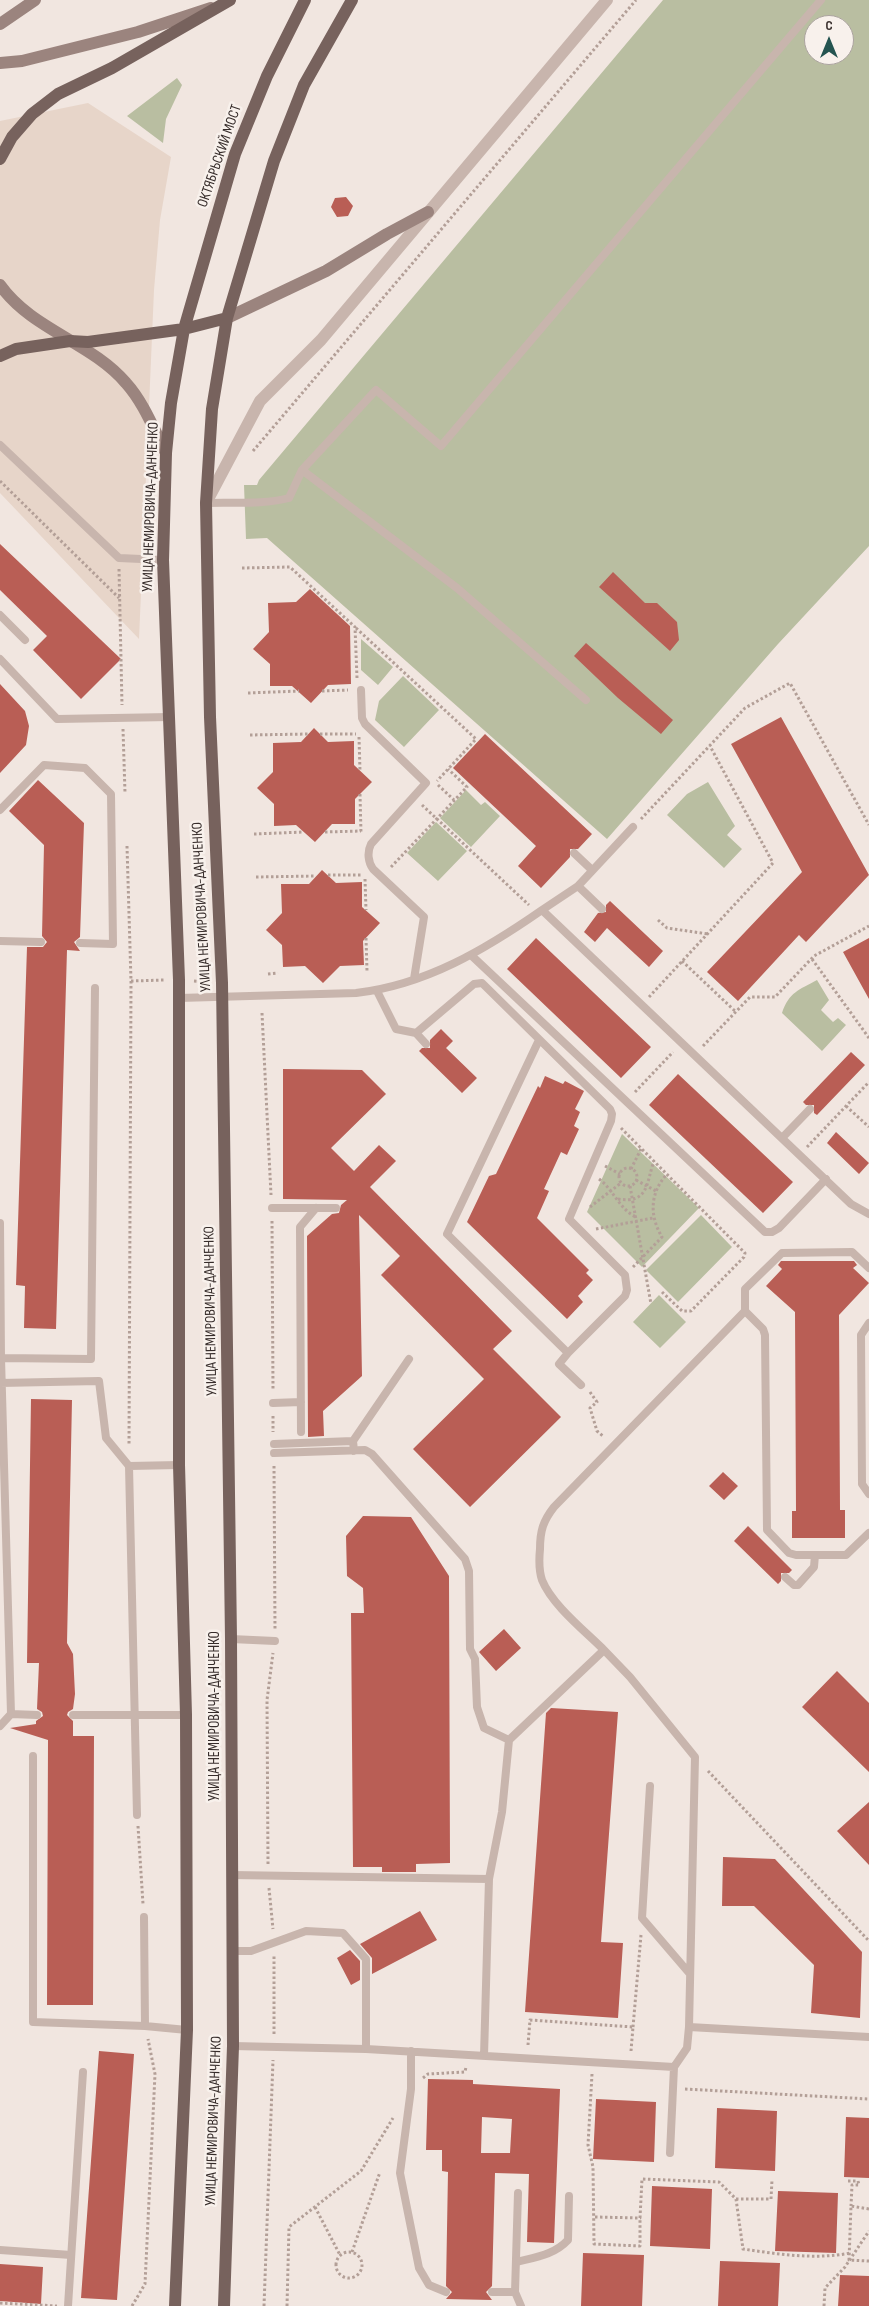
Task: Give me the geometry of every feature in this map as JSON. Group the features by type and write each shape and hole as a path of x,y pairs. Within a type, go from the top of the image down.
{"main road":[{"path":"0,24 35,0"},
{"name":"ОКТЯБРЬСКИЙ МОСТ","path":"184,329 235,154 267,76 305,0"},
{"path":"227,318 274,162 304,85 352,0"},
{"path":"0,63 22,61 138,32 227,2"},
{"path":"0,159 12,138 32,114 58,94 112,68 227,2"},
{"path":"0,356 16,349 70,341 88,342 184,329 227,318 326,271 428,212"},
{"path":"0,285 10,298 37,322 107,365 126,383 143,408 166,453"},
{"name":"УЛИЦА НЕМИРОВИЧА-ДАНЧЕНКО","path":"224,2306 233,2046 231,1951 231,1639 223,997 210,717 206,503 212,409 227,318"},
{"name":"УЛИЦА НЕМИРОВИЧА-ДАНЧЕНКО","path":"175,2306 187,2030 186,1715 179,1465 179,998 163,560 166,453 171,403 184,329"}],"street":[{"path":"206,503 260,400 321,340 607,0"}],"lane":[{"path":"206,503 267,503 289,498 302,470 376,390 441,446 821,0"},
{"path":"0,445 119,558 163,560"},
{"path":"302,470 457,588 586,700"},
{"path":"0,615 25,640"},
{"path":"0,659 57,719 170,717"},
{"path":"361,690 362,718 365,724 426,783 370,847 370,865 424,917 414,979"},
{"path":"0,810 44,764 85,768 110,794 112,944 80,943"},
{"path":"179,998 356,993 377,991 414,979 472,956 578,886 633,826"},
{"path":"574,853 592,870"},
{"path":"578,886 602,909"},
{"path":"540,912 642,1004 851,1204 869,1214"},
{"path":"0,941 41,942"},
{"path":"472,956 765,1232 772,1232 779,1228 826,1179"},
{"path":"416,1033 478,982 610,1109 612,1119 569,1215 571,1222 625,1275 627,1290 625,1296 558,1364 581,1385"},
{"path":"1,1358 91,1359 95,988"},
{"path":"377,991 396,1030 416,1033 426,1044"},
{"path":"539,1040 447,1234 568,1353"},
{"path":"782,1138 810,1109"},
{"path":"272,1208 336,1208"},
{"path":"300,1432 300,1227 316,1208"},
{"path":"0,1223 1,1447 11,1714 0,1726"},
{"path":"670,2153 674,2067 687,2048 689,2026 695,1758 630,1677 552,1597 542,1580 539,1562 540,1531 544,1519 554,1507 745,1311 745,1289 782,1252 852,1252 869,1268"},
{"path":"745,1311 765,1331 767,1530 792,1555 815,1556 846,1555 869,1533"},
{"path":"869,1323 861,1335 862,1484 869,1494"},
{"path":"354,1451 354,1441 410,1359"},
{"path":"0,1383 99,1381 106,1438 129,1466 137,1815"},
{"path":"273,1403 300,1402"},
{"path":"274,1444 354,1441"},
{"path":"274,1453 365,1450 372,1454 465,1559 469,1572 470,1649 475,1659 477,1707 484,1728 510,1740"},
{"path":"129,1466 179,1465"},
{"path":"786,1577 794,1585 798,1585 814,1567 815,1556"},
{"path":"231,1639 275,1641"},
{"path":"484,2056 489,1879 502,1812 510,1740 604,1650"},
{"path":"11,1714 37,1715"},
{"path":"73,1715 186,1715"},
{"path":"33,1756 33,2022 145,2026 187,2030"},
{"path":"650,1786 642,1918 690,1974"},
{"path":"232,1875 489,1879"},
{"path":"144,1917 145,2026"},
{"path":"231,1951 250,1952 306,1931 343,1933 366,1959 366,2049"},
{"path":"689,2026 869,2037"},
{"path":"233,2046 366,2049 674,2067"},
{"path":"411,2052 411,2089 400,2173 419,2268 429,2285 446,2292"},
{"path":"68,2306 83,2072"},
{"path":"518,2193 515,2292 521,2306"},
{"path":"516,2262 548,2255 560,2248 568,2240 569,2196"},
{"path":"0,2250 71,2255"},
{"path":"492,2292 515,2292"}],"path":[{"path":"251,453 636,0"},
{"path":"0,481 119,598"},
{"path":"119,558 125,795"},
{"path":"242,568 290,567 476,739 436,782 426,783"},
{"path":"356,627 357,681"},
{"path":"633,826 745,708 790,683 869,825"},
{"path":"322,691 351,690"},
{"path":"248,693 299,691"},
{"path":"358,727 360,771"},
{"path":"250,735 308,734"},
{"path":"320,734 359,734"},
{"path":"642,1004 773,863 710,745"},
{"path":"382,877 467,786 448,769"},
{"path":"436,782 454,800"},
{"path":"414,798 540,912"},
{"path":"325,832 361,831"},
{"path":"254,834 304,832"},
{"path":"127,844 131,980 129,1466"},
{"path":"328,875 365,875 366,910"},
{"path":"256,877 316,876"},
{"path":"658,920 667,928 708,934"},
{"path":"695,1055 750,998 775,997 812,959 869,926"},
{"path":"366,938 367,971"},
{"path":"812,959 869,1038"},
{"path":"682,961 736,1012"},
{"path":"268,974 278,973"},
{"path":"262,1013 272,1208 274,1444"},
{"path":"626,1102 682,1043"},
{"path":"800,1155 869,1082"},
{"path":"846,1106 869,1127"},
{"path":"612,1119 745,1253 744,1257 691,1311 682,1311 662,1292"},
{"path":"632,1169 641,1149"},
{"path":"618,1198 633,1200 640,1196 647,1186 654,1161"},
{"path":"621,1182 620,1173 624,1169 632,1169 636,1173 636,1180 630,1186"},
{"path":"625,1275 662,1237 653,1218 652,1208 656,1190 667,1174"},
{"path":"598,1179 612,1190 622,1207 636,1219"},
{"path":"636,1180 656,1190"},
{"path":"621,1182 630,1186"},
{"path":"583,1212 621,1182"},
{"path":"630,1186 651,1304"},
{"path":"581,1232 636,1219 653,1218"},
{"path":"589,1390 597,1402 590,1408 598,1431 613,1446"},
{"path":"265,2306 274,2046 275,1943 268,1875 267,1700 275,1641 274,1453"},
{"path":"695,1758 869,1941"},
{"path":"137,1815 144,1917"},
{"path":"630,2065 642,1918"},
{"path":"527,2058 530,2020 633,2027"},
{"path":"132,2306 145,2284 155,2074 145,2026"},
{"path":"411,2089 428,2074 465,2072 466,2055"},
{"path":"593,2062 588,2145 592,2167 595,2217 594,2244 640,2246 642,2179 719,2182 736,2199 743,2249 777,2254 837,2256 850,2254"},
{"path":"673,2089 869,2099"},
{"path":"287,2306 289,2227 361,2171 396,2114"},
{"path":"352,2252 380,2172"},
{"path":"736,2199 772,2199 772,2180"},
{"path":"848,2181 858,2181 859,2185 852,2185 849,2260"},
{"path":"851,2206 869,2209"},
{"path":"315,2207 340,2255"},
{"path":"595,2217 640,2218"},
{"path":"824,2306 825,2288 849,2260 869,2231"},
{"path":"352,2252 360,2257 362,2266 354,2278 346,2278 338,2273 335,2262 340,2255 352,2252"},
{"path":"849,2260 869,2261"},
{"path":"0,2303 64,2306"}],"green space":[{"path":"663,0 869,0 869,546 778,644 607,839 267,538 246,539 244,485 257,485 259,480"},
{"path":"177,78 182,85 166,119 163,143 127,116"},
{"path":"361,639 393,667 378,685 361,670"},
{"path":"403,676 439,710 404,747 375,720 379,701"},
{"path":"708,782 735,826 727,835 742,849 724,868 667,815 687,794"},
{"path":"466,790 481,805 485,802 500,816 471,847 440,818"},
{"path":"436,822 467,851 438,881 407,853"},
{"path":"817,980 829,1000 821,1010 833,1022 838,1018 846,1025 822,1051 782,1013 791,996"},
{"path":"622,1134 699,1208 642,1267 587,1212"},
{"path":"701,1215 732,1247 678,1302 646,1270"},
{"path":"659,1295 686,1322 660,1348 633,1322"}],"shaded area":[{"path":"88,103 171,157 160,220 154,290 139,639 0,493 0,121"}],"building":[{"path":"346,197 353,206 348,216 337,217 331,207 335,198"},
{"path":"0,544 121,659 81,699 33,650 47,636 0,590"},
{"path":"613,572 645,603 657,603 677,622 679,640 670,651 599,587"},
{"path":"310,589 350,626 351,684 328,685 311,703 292,686 270,686 270,664 253,649 269,632 268,603 296,602"},
{"path":"586,643 673,720 661,734 618,698 574,656"},
{"path":"0,684 25,711 29,726 26,745 0,773"},
{"path":"781,717 869,875 806,942 799,935 738,1001 707,972 802,872 731,744"},
{"path":"314,728 328,742 354,741 354,765 372,782 355,799 355,824 332,824 315,842 296,825 274,826 274,804 257,788 273,772 273,743 301,742"},
{"path":"485,734 592,834 578,849 570,849 570,857 541,888 518,866 536,846 453,768"},
{"path":"38,780 84,823 80,937 74,942 80,951 67,950 56,1329 24,1328 25,1286 16,1285 27,947 43,947 47,942 42,936 44,845 9,811"},
{"path":"322,870 336,883 362,882 362,907 380,923 363,941 364,965 340,966 323,983 305,966 283,967 282,945 266,930 282,913 281,884 309,884"},
{"path":"610,901 663,951 649,967 607,928 595,942 584,932 598,913 606,912 606,905"},
{"path":"536,938 651,1047 621,1078 507,969"},
{"path":"869,938 869,999 843,952"},
{"path":"441,1029 453,1041 446,1048 477,1078 462,1093 419,1051 422,1048 430,1048 430,1040"},
{"path":"851,1052 865,1065 817,1115 814,1113 814,1105 806,1105 803,1102"},
{"path":"283,1069 362,1070 386,1094 331,1148 354,1171 379,1145 396,1161 370,1187 512,1331 493,1349 561,1417 470,1507 413,1449 484,1379 381,1275 400,1256 359,1215 362,1376 323,1411 324,1436 308,1437 307,1236 332,1214 339,1213 341,1205 347,1200 283,1199"},
{"path":"678,1074 793,1182 763,1213 649,1105"},
{"path":"545,1076 563,1084 565,1081 584,1091 575,1109 580,1112 574,1126 579,1129 567,1155 561,1152 544,1189 549,1191 537,1218 589,1270 586,1273 593,1280 578,1296 583,1302 567,1319 467,1222 489,1176 496,1174 538,1086 540,1088"},
{"path":"836,1132 869,1163 859,1174 827,1143"},
{"path":"781,1261 854,1261 857,1265 853,1268 869,1283 839,1315 840,1510 845,1510 845,1538 792,1538 792,1511 796,1511 795,1312 766,1286 782,1269 778,1265"},
{"path":"31,1399 72,1400 67,1643 73,1654 75,1694 73,1709 67,1715 73,1721 73,1736 94,1736 93,2005 47,2005 48,1740 10,1728 36,1724 36,1721 43,1716 42,1712 37,1709 39,1663 27,1663"},
{"path":"723,1472 738,1486 724,1500 709,1486"},
{"path":"363,1516 411,1517 449,1576 450,1863 416,1864 416,1872 382,1872 382,1867 353,1867 351,1613 364,1613 363,1588 347,1576 346,1536"},
{"path":"748,1526 792,1570 789,1573 781,1573 781,1581 778,1584 734,1541"},
{"path":"504,1629 521,1648 496,1671 479,1652"},
{"path":"837,1671 869,1703 869,1772 802,1707"},
{"path":"551,1708 618,1712 601,1942 623,1943 618,2018 525,2012 546,1713"},
{"path":"869,1802 869,1865 837,1831"},
{"path":"723,1857 775,1859 862,1952 860,2018 811,2013 814,1965 754,1906 722,1906"},
{"path":"420,1911 437,1940 372,1974 372,1958 360,1944"},
{"path":"350,1950 360,1961 360,1980 351,1985 337,1958"},
{"path":"99,2051 134,2054 117,2300 81,2298"},
{"path":"428,2079 473,2080 473,2084 560,2089 554,2243 527,2242 529,2174 495,2173 492,2286 486,2292 492,2300 446,2299 452,2292 446,2286 448,2172 442,2171 442,2150 426,2150","holes":["482,2117 512,2119 510,2153 481,2153"]},
{"path":"596,2099 656,2102 654,2162 593,2159"},
{"path":"717,2108 777,2111 775,2171 715,2168"},
{"path":"846,2117 869,2118 869,2178 844,2177"},
{"path":"652,2186 712,2189 710,2249 650,2246"},
{"path":"778,2191 838,2193 836,2253 775,2251"},
{"path":"583,2253 644,2255 642,2306 581,2306"},
{"path":"720,2261 780,2263 778,2306 718,2306"},
{"path":"0,2264 43,2267 41,2304 0,2301"},
{"path":"840,2275 869,2276 869,2306 838,2306"}]}
